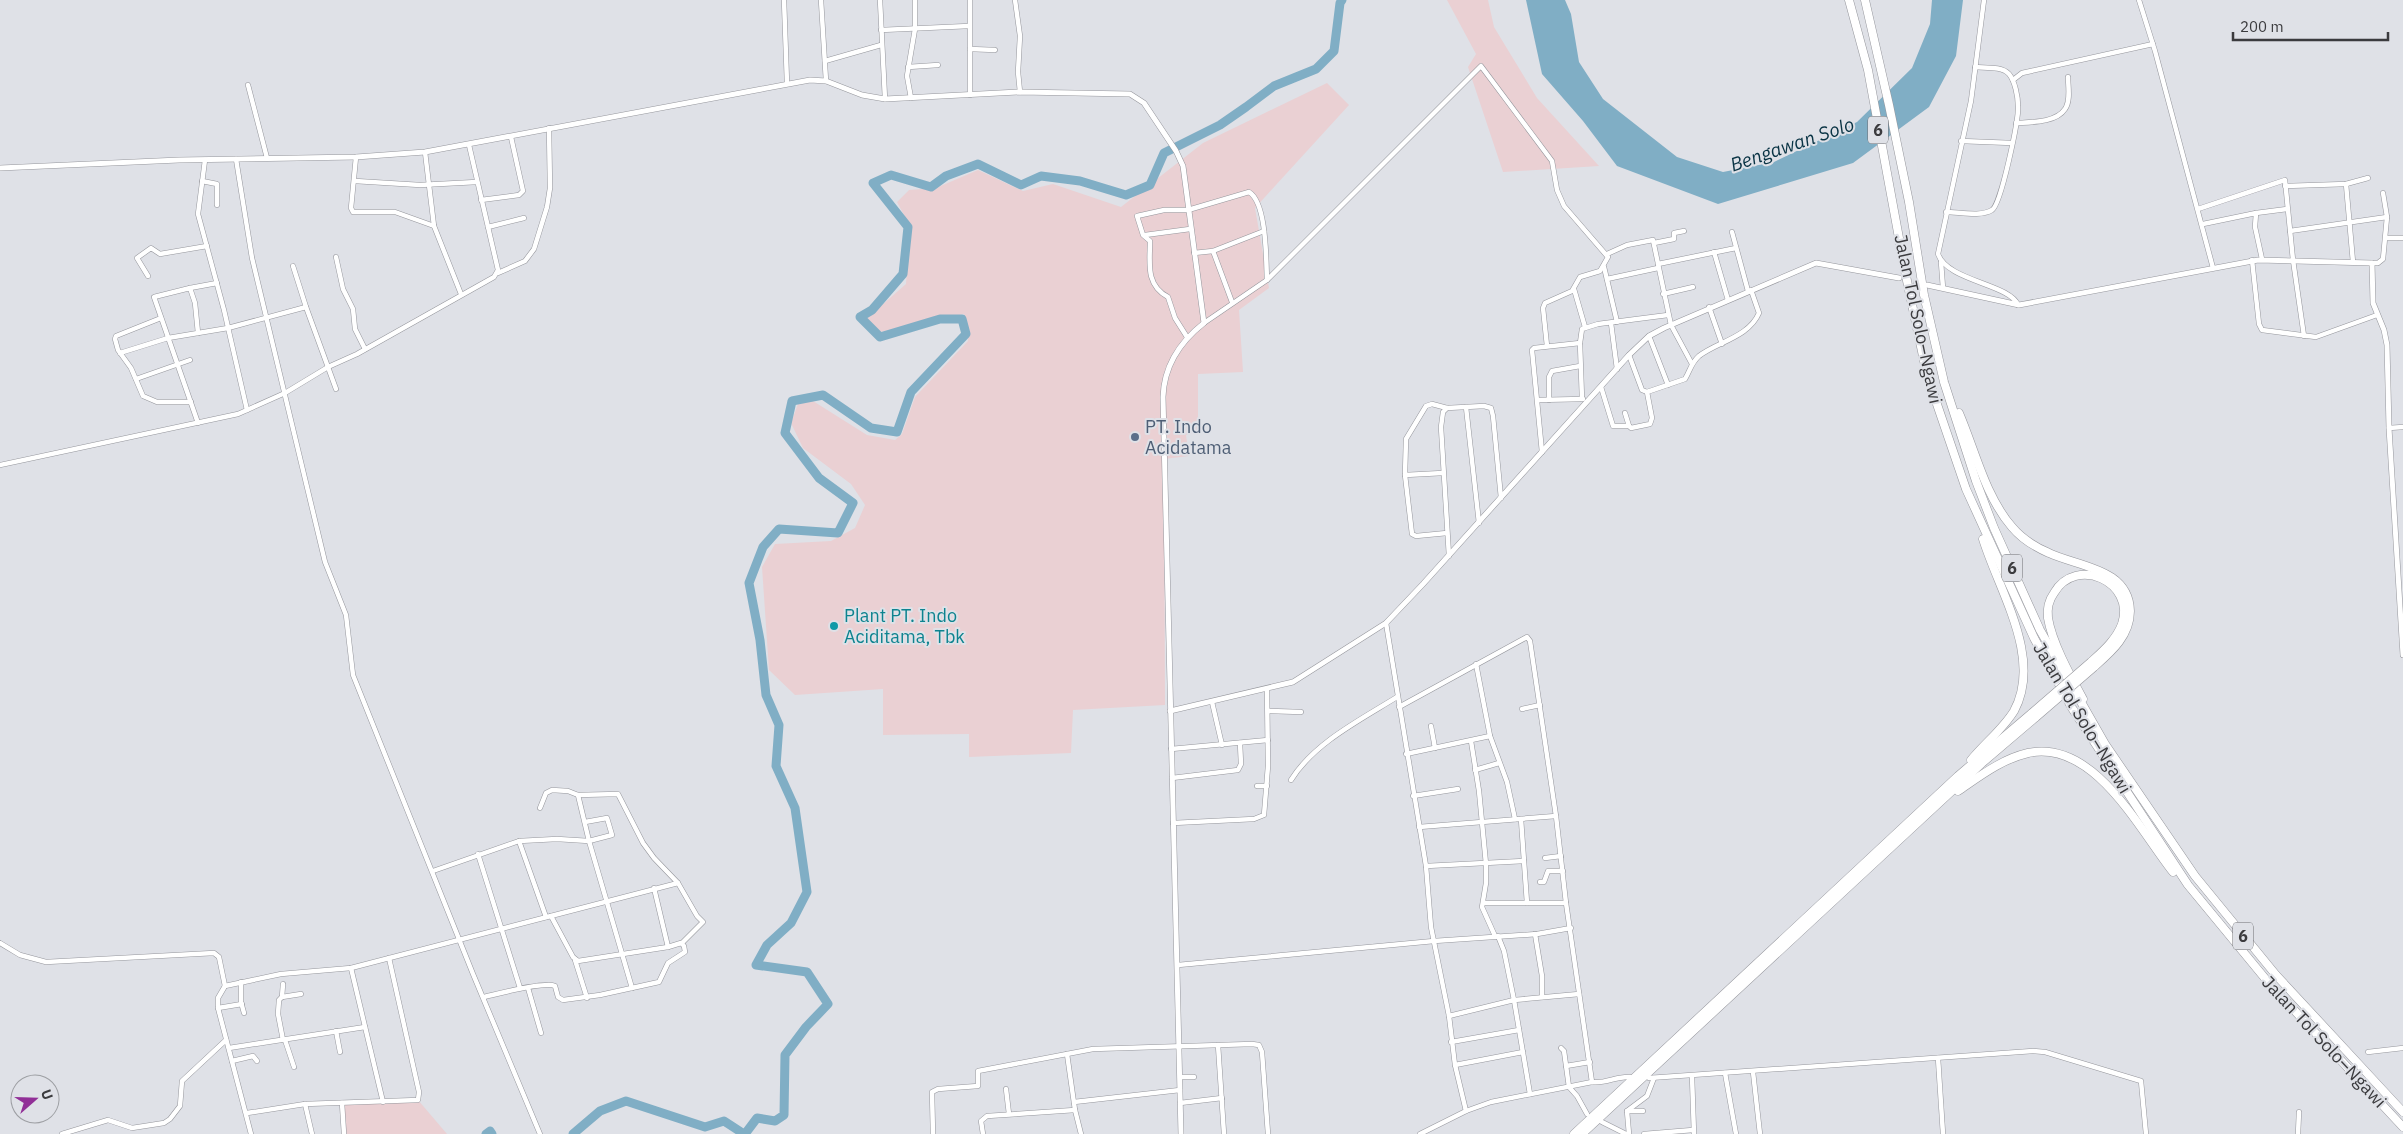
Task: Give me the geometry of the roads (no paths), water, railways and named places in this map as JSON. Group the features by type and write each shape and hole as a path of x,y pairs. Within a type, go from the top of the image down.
{"highway":[{"name":"Jalan Tol Solo–Ngawi","path":"1849,0 1852,17 1868,70 1900,244 1927,375 1950,447 1978,518 2034,638 2072,708 2188,885 2268,982 2403,1127"},
{"name":"Jalan Tol Solo–Ngawi","path":"1865,0 1890,105 1915,236 1924,295 1944,382 1976,481 1994,528 2040,630 2105,744 2176,850 2241,934 2276,975 2403,1112"},
{"path":"1582,1134 2034,715 2093,664 2115,648 2124,634 2130,616 2126,595 2121,586 2108,575 2036,547 2023,539 2011,526 1992,496 1944,382"},
{"path":"1958,776 2013,712 2025,680 2020,640 1985,546 1978,518"},
{"path":"2093,664 2109,646 2116,634 2122,622 2124,608 2121,597 2109,582 2094,575 2083,574 2070,577 2057,587 2051,597 2048,617 2052,634 2096,721 2105,744"},
{"path":"1574,1134 1958,776 2034,715"},
{"path":"1936,807 1987,772 2012,758 2038,752 2068,757 2099,776 2172,872 2188,885"}],"street":[{"path":"784,0 787,84"},
{"path":"821,0 826,81"},
{"path":"880,0 881,45 886,99"},
{"path":"911,98 907,80 915,29 915,0"},
{"path":"970,0 970,95"},
{"path":"1015,0 1020,36 1018,72 1020,92"},
{"path":"1944,288 1942,262 1938,249 1971,101 1984,0"},
{"path":"2139,0 2153,44 2176,135 2203,224 2213,268"},
{"path":"881,30 969,26"},
{"path":"2013,80 2022,73 2153,44"},
{"path":"826,61 881,45"},
{"path":"970,49 995,50"},
{"path":"908,67 938,65"},
{"path":"1181,1134 1163,392 1175,355 1188,337 1204,323 1232,302 1258,288 1267,280 1481,66 1552,161 1557,190 1564,206 1607,254 1608,260 1604,267 1600,271 1578,278 1574,289 1585,327"},
{"path":"1946,212 1983,212 1994,209 2002,188 2012,143 2018,106 2013,80 2005,70 1976,67"},
{"path":"2016,123 2036,122 2060,114 2066,108 2068,100 2068,77"},
{"path":"0,168 236,158 356,157 425,152 470,146 549,128 810,80 826,81 862,95 886,99 1020,92 1112,93 1135,96 1144,104 1176,150 1183,166 1204,323"},
{"path":"248,85 267,158"},
{"path":"0,465 247,410 285,393 328,367 365,349 498,273 525,261 534,249 547,207 550,188 549,128"},
{"path":"481,200 519,195 523,192 511,137"},
{"path":"1961,141 2012,143"},
{"path":"470,146 476,182 498,273"},
{"path":"425,152 434,226 461,294"},
{"path":"356,157 351,208 354,212 395,212 434,226"},
{"path":"236,158 252,258 328,570 346,615 351,664 356,684 540,1134"},
{"path":"205,160 198,209 247,410"},
{"path":"2285,186 2346,184 2368,178"},
{"path":"2198,209 2285,180 2293,260 2304,336"},
{"path":"202,181 217,184 217,205"},
{"path":"355,181 430,185 476,182"},
{"path":"2346,184 2353,262"},
{"path":"1188,337 1175,318 1168,297 1157,289 1148,260 1150,241 1143,235 1137,216 1164,210 1188,210 1249,192 1256,199 1264,231 1267,280"},
{"path":"1927,285 2018,305 2252,260 2378,263 2383,259 2386,238 2387,218 2383,193"},
{"path":"2203,224 2287,208"},
{"path":"2256,213 2255,227 2262,259"},
{"path":"488,227 524,218"},
{"path":"2290,231 2387,218"},
{"path":"1143,235 1190,229"},
{"path":"1194,253 1213,251 1264,231"},
{"path":"1654,243 1674,239 1674,233 1684,231"},
{"path":"1646,392 1684,379 1692,364 1700,356 1742,332 1757,317 1759,311 1749,291 1732,232"},
{"path":"2386,238 2403,238"},
{"path":"1607,254 1616,249 1652,239 1671,325 1692,364"},
{"path":"148,276 138,258 151,248 160,254 207,246"},
{"path":"1606,279 1736,248"},
{"path":"1213,251 1232,302"},
{"path":"1714,252 1728,300"},
{"path":"336,257 344,289 354,309 355,330 365,349"},
{"path":"2252,260 2260,328 2272,332 2320,336 2377,315"},
{"path":"1170,711 1267,690 1298,680 1386,623 1449,556 1629,355 1649,336 1709,307 1818,262 1899,278"},
{"path":"1942,262 2012,298 2018,305"},
{"path":"2372,263 2371,293 2377,315 2385,333 2403,655"},
{"path":"293,266 336,389"},
{"path":"1604,267 1617,322"},
{"path":"198,422 154,297 217,283"},
{"path":"1663,294 1693,287"},
{"path":"1986,298 1988,287"},
{"path":"190,288 195,303 198,333"},
{"path":"1547,346 1543,305 1574,289"},
{"path":"120,353 168,338 228,328 306,307"},
{"path":"1709,307 1722,344"},
{"path":"1582,399 1580,332 1585,327 1668,315"},
{"path":"161,318 116,336 116,342 120,353 136,379 141,394 149,400 191,402"},
{"path":"1611,322 1617,369"},
{"path":"1649,336 1668,385"},
{"path":"1542,452 1532,350 1547,346 1580,343"},
{"path":"1601,386 1613,426 1629,426 1631,428 1651,423 1646,392 1642,390 1629,355"},
{"path":"136,379 190,360"},
{"path":"1549,400 1552,371 1580,366"},
{"path":"1538,400 1590,398"},
{"path":"1447,533 1416,536 1412,534 1405,475 1406,439 1421,411 1429,405 1447,408 1488,406 1492,411 1501,498"},
{"path":"1466,406 1478,523"},
{"path":"1447,408 1443,412 1441,420 1449,556"},
{"path":"1624,413 1629,426"},
{"path":"2389,428 2403,427"},
{"path":"1405,475 1443,473"},
{"path":"1386,623 1406,754 1426,866 1429,913 1450,1016 1451,1042 1455,1065 1466,1111"},
{"path":"1290,780 1298,769 1338,735 1398,702 1527,637 1531,647 1540,706 1592,1082"},
{"path":"1476,664 1490,736 1507,782 1515,819"},
{"path":"1173,823 1262,817 1265,810 1267,786 1267,690"},
{"path":"1212,702 1222,745"},
{"path":"1522,710 1540,706"},
{"path":"1268,711 1300,712"},
{"path":"1431,726 1434,748"},
{"path":"1406,754 1490,736"},
{"path":"1171,750 1268,740"},
{"path":"1471,741 1486,864 1484,903 1482,907 1486,919 1504,951 1530,1094"},
{"path":"1172,778 1238,770 1241,764 1240,743"},
{"path":"1475,770 1499,763"},
{"path":"1257,786 1267,786"},
{"path":"1413,796 1458,789"},
{"path":"540,808 544,797 552,790 568,791 578,795 618,794 646,849 678,883 697,916 703,922 682,943 581,961 575,960"},
{"path":"578,795 589,841 632,988"},
{"path":"1419,827 1556,816"},
{"path":"433,871 519,841 557,839 589,841 612,835 607,818 585,822"},
{"path":"1521,819 1527,903"},
{"path":"519,841 548,917 575,960 587,998"},
{"path":"478,854 520,988"},
{"path":"1545,858 1561,856"},
{"path":"1426,866 1524,861"},
{"path":"1540,882 1544,882 1548,871 1563,871"},
{"path":"225,986 280,974 351,968 606,900 678,883"},
{"path":"654,888 668,947"},
{"path":"1484,903 1566,904"},
{"path":"1178,965 1434,941 1535,934 1571,928"},
{"path":"1535,934 1542,976 1542,997"},
{"path":"0,943 20,955 46,962 214,953 219,957 225,986 218,998 218,1008 251,1134"},
{"path":"484,997 520,988 552,984 561,1000 587,998 662,980 668,963 684,953 682,943"},
{"path":"247,1113 306,1104 416,1101 420,1095 389,958"},
{"path":"351,968 383,1102"},
{"path":"241,982 244,1013"},
{"path":"283,984 278,1010 284,1040 294,1067"},
{"path":"528,988 541,1033"},
{"path":"282,997 301,994"},
{"path":"1450,1016 1514,1000 1579,994"},
{"path":"218,1008 242,1004"},
{"path":"229,1048 365,1027"},
{"path":"1451,1042 1519,1030"},
{"path":"336,1032 340,1052"},
{"path":"62,1134 108,1120 132,1128 164,1124 180,1106 181,1084 184,1079 226,1040"},
{"path":"933,1134 931,1096 935,1090 978,1086 978,1071 1067,1054 1112,1048 1252,1044 1261,1048 1268,1134"},
{"path":"1218,1045 1224,1134"},
{"path":"1561,1048 1564,1051 1569,1088 1577,1096 1587,1114"},
{"path":"2368,1052 2403,1048"},
{"path":"1455,1065 1523,1052"},
{"path":"1627,1111 1647,1096 1651,1078 2040,1052 2140,1081 2146,1134"},
{"path":"1067,1054 1075,1110 1081,1134"},
{"path":"232,1061 253,1056 257,1061"},
{"path":"1938,1058 1943,1134"},
{"path":"1566,1066 1590,1062"},
{"path":"1753,1072 1760,1134"},
{"path":"1726,1073 1736,1134"},
{"path":"1644,1134 1693,1132 1692,1076"},
{"path":"1180,1077 1194,1077"},
{"path":"1420,1134 1466,1111 1491,1102 1592,1082 1606,1082 1616,1077 1630,1077"},
{"path":"1006,1089 1009,1114"},
{"path":"1074,1102 1180,1090"},
{"path":"1180,1103 1222,1098"},
{"path":"342,1102 344,1134"},
{"path":"306,1104 312,1134"},
{"path":"983,1134 981,1121 984,1117 1075,1110"},
{"path":"1627,1111 1643,1110"},
{"path":"1602,1122 1627,1134 1627,1111"},
{"path":"2298,1134 2299,1112"}],"water":[{"path":"1526,0 1565,0 1571,14 1579,62 1603,99 1677,157 1723,172 1774,162 1857,122 1912,68 1930,24 1932,0 1963,0 1956,56 1929,107 1853,163 1718,204 1617,166 1583,121 1542,74"}],"waterway":[{"path":"745,1134 757,1118 775,1121 784,1115 785,1055 806,1027 828,1004 807,972 756,965 767,945 791,923 807,892 795,808 776,766 779,725 766,695 760,640 749,583 763,547 779,529 838,533 853,503 819,478 785,433 792,401 823,395 871,428 897,432 911,392 966,334 962,319 940,319 880,337 860,317 872,310 903,274 908,227 873,183 891,175 931,187 946,176 978,164 1021,185 1041,176 1080,181 1126,195 1150,185 1164,153 1220,125 1274,86 1316,69 1334,51 1340,3 1342,0"},
{"path":"573,1134 600,1111 626,1101 705,1127 724,1121 744,1134"},
{"path":"486,1134 490,1131 492,1134"}],"tunnel":[{"path":"1906,280 1924,284"}],"place":[{"name":"PT. Indo Acidatama","path":"1135,437"},
{"name":"Plant PT. Indo Aciditama, Tbk","path":"834,626"}],"water label":[{"name":"Bengawan Solo","path":"1792,144"}]}
